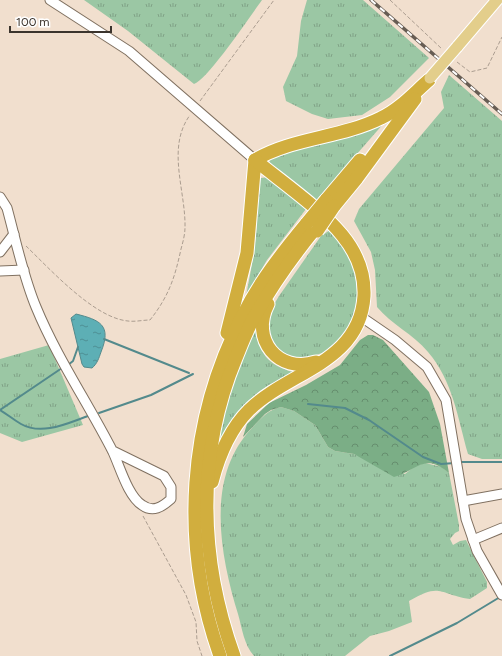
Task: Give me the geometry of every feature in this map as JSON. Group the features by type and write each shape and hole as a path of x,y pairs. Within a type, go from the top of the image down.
{"highway":[{"path":"255,160 266,153 338,134 381,118 395,109 429,79"},
{"path":"234,656 221,616 211,569 206,504 209,454 216,416 226,380 255,315 330,202 357,178 429,79"},
{"path":"206,504 222,451 232,432 242,418 273,391 319,366 342,346 353,332 360,316 364,296 362,274 354,251 348,242 334,226 255,160"},
{"path":"220,656 204,600 198,571 194,520 198,454 205,415 236,302 247,254 255,160"},
{"path":"216,375 254,294 274,264 313,228"},
{"path":"313,228 270,300 263,317 262,330 267,346 272,352 284,361 292,364 300,365 320,361 342,346"}],"main road":[{"path":"429,79 497,0"}],"street":[{"path":"50,0 129,52 255,160"},
{"path":"0,197 7,208 36,307 71,378 112,451 133,496 142,505 153,509 162,507 171,500 171,487 164,476 112,451"},
{"path":"0,252 14,234"},
{"path":"0,271 24,270"},
{"path":"360,316 395,340 427,367 446,400 466,519 477,551 502,595"},
{"path":"463,501 502,494"},
{"path":"473,540 502,528"}],"path":[{"path":"25,245 77,295 109,315 128,321 150,320 162,305 174,279 186,228 180,181 178,144 188,118 274,0"},
{"path":"142,505 143,517 189,602 196,622 197,641 202,656"}],"green space":[{"path":"84,0 262,0 219,59 200,80 194,84 128,31"},
{"path":"307,0 363,0 429,58 390,97 362,115 328,119 312,114 286,101 283,87 297,56 301,21"},
{"path":"449,75 502,121 502,459 482,459 468,454 454,401 436,363 422,346 389,319 377,307 375,270 371,252 354,221 359,209 444,108 441,92"},
{"path":"384,123 314,203 269,165 270,158 275,155 328,142"},
{"path":"268,177 306,209 267,260 246,296 256,238 258,187 261,178"},
{"path":"330,230 349,254 357,275 358,291 355,314 348,330 328,351 301,360 289,357 279,352 272,343 268,325 270,311 321,236"},
{"path":"256,327 259,344 266,357 277,366 293,372 282,380 269,385 243,406 232,422 216,451 229,393 238,363"},
{"path":"368,335 373,335 383,340 429,392 440,424 449,473 440,467 427,463 394,477 354,454 335,451 328,447 315,425 294,411 281,407 271,410 265,414 243,437 247,424 269,403 306,385 340,365 360,340"},
{"path":"49,345 83,425 22,442 0,433 0,359"},
{"path":"281,407 294,411 315,425 328,447 335,451 354,454 405,474 415,466 425,463 442,467 449,473 459,525 459,531 450,539 453,545 460,541 466,540 487,582 487,588 470,599 440,591 428,592 419,595 409,601 412,622 389,631 370,636 345,656 254,656 248,647 244,636 226,567 222,542 222,493 227,469 237,448 252,428 268,412"}],"water":[{"path":"76,314 92,319 102,325 104,330 104,343 98,361 92,368 84,367 82,364 71,318"}],"waterway":[{"path":"104,339 189,373"},
{"path":"68,365 73,361 78,347"},
{"path":"0,410 62,368"},
{"path":"99,413 151,395 193,374"},
{"path":"308,404 345,408 369,420 423,457 441,464 455,463"},
{"path":"0,410 21,424 38,429 46,429 64,425 88,416"},
{"path":"459,462 502,462"},
{"path":"390,656 457,623 500,597"}],"railway":[{"path":"371,0 502,114"}]}
